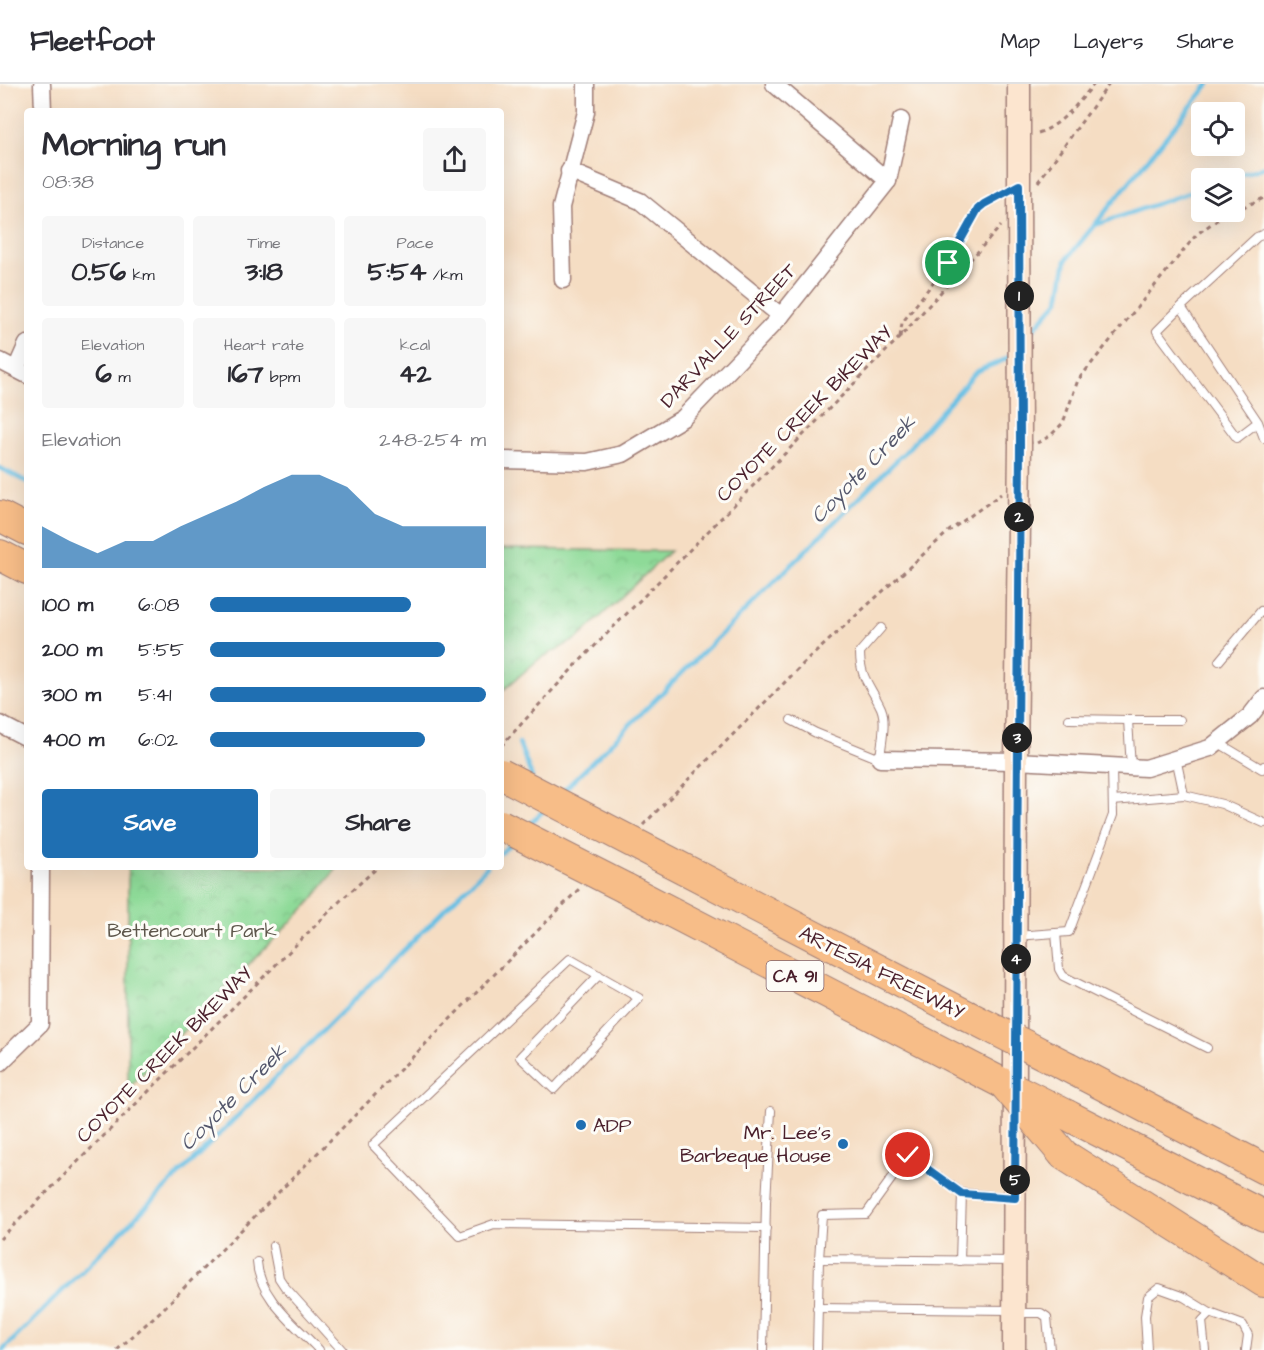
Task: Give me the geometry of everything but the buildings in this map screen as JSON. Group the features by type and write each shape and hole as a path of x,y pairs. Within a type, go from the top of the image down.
{"highway":[{"path":"0,516 24,528"},
{"path":"0,538 24,550"},
{"path":"0,555 24,567"},
{"path":"0,569 24,581"},
{"name":"ARTESIA FREEWAY","path":"504,776 1264,1169"},
{"name":"CA 91","path":"504,827 1264,1216"},
{"path":"1004,1084 1064,1155 1264,1282"}],"main road":[{"path":"1014,1350 1016,761 1024,187 1019,139 1019,84"}],"street":[{"path":"42,84 42,108"},
{"path":"563,280 561,207 586,112 586,84"},
{"path":"774,84 888,181"},
{"name":"DARVALLE STREET","path":"504,460 587,462 623,454 683,418 781,316 888,181 901,120"},
{"path":"569,171 640,201 781,316"},
{"path":"0,361 21,372"},
{"path":"880,759 1016,761 1146,768 1210,748 1250,716 1264,698"},
{"path":"0,724 24,736"},
{"path":"0,1063 39,1024 41,870"}],"lane":[{"path":"1258,422 1237,438 1157,331 1257,237 1264,234"},
{"path":"1180,307 1258,422 1264,438"},
{"path":"1219,661 1263,610"},
{"path":"791,720 816,733 880,759 883,717 881,708 866,684 860,651 881,628"},
{"path":"1069,719 1180,720"},
{"path":"1128,720 1131,768"},
{"path":"1217,742 1262,769 1264,766"},
{"path":"1176,758 1184,795"},
{"path":"1016,936 1068,932 1113,815 1112,767"},
{"path":"1113,801 1184,795 1222,804 1264,823"},
{"path":"1056,933 1059,969 1063,976 1207,1048"},
{"path":"599,975 520,1057 554,1089 639,998 570,958 374,1145 460,1236 494,1224 766,1228"},
{"path":"763,1350 771,1111"},
{"path":"817,1350 822,1215 866,1214 908,1155 962,1194 1015,1198"},
{"path":"960,1261 962,1194"},
{"path":"273,1246 279,1278 342,1350"},
{"path":"819,1259 1014,1261"},
{"path":"257,1262 262,1284 273,1301 319,1350"},
{"path":"1147,1350 1145,1316 1148,1297 1159,1288 1184,1298 1210,1313 1243,1325 1248,1335 1246,1350"},
{"path":"817,1308 1041,1313 1047,1317 1050,1350"},
{"path":"1205,1350 1202,1321 1210,1313"}],"path":[{"path":"1019,139 1043,131 1055,124 1094,84"},
{"path":"900,338 902,322 948,263 978,209 984,204 1024,187 1109,84"},
{"path":"1245,206 1264,198"},
{"name":"COYOTE CREEK BIKEWAY","path":"504,743 573,668 900,338 1008,220"},
{"path":"636,832 804,662 949,531 1005,491 1020,469 1031,446 1050,436 1063,423 1078,380 1197,234 1214,222"},
{"name":"COYOTE CREEK BIKEWAY","path":"0,1239 340,900 375,870"},
{"path":"117,1350 163,1309 585,883"}],"green space":[{"path":"504,549 670,551 577,639 539,659 504,689"},
{"name":"Bettencourt Park","path":"128,870 336,870 308,905 128,1089"}],"waterway":[{"name":"Coyote Creek","path":"1027,336 1059,300 1066,260 1209,84"},
{"path":"1245,173 1264,167"},
{"path":"1096,225 1191,192"},
{"name":"Coyote Creek","path":"560,794 906,451 975,373 1012,354"},
{"path":"0,468 24,480"},
{"path":"519,743 532,777"},
{"name":"Coyote Creek","path":"528,826 546,808"},
{"name":"Coyote Creek","path":"504,850 512,842"},
{"name":"Coyote Creek","path":"3,1350 484,870"}],"place":[{"name":"ADP","path":"581,1125"},
{"name":"Mr. Lee's Barbeque House","path":"843,1144"}],"route":[{"path":"908,1155 962,1194 1015,1198 1016,761 1020,444 1019,185 978,209 972,216 948,263"}]}
